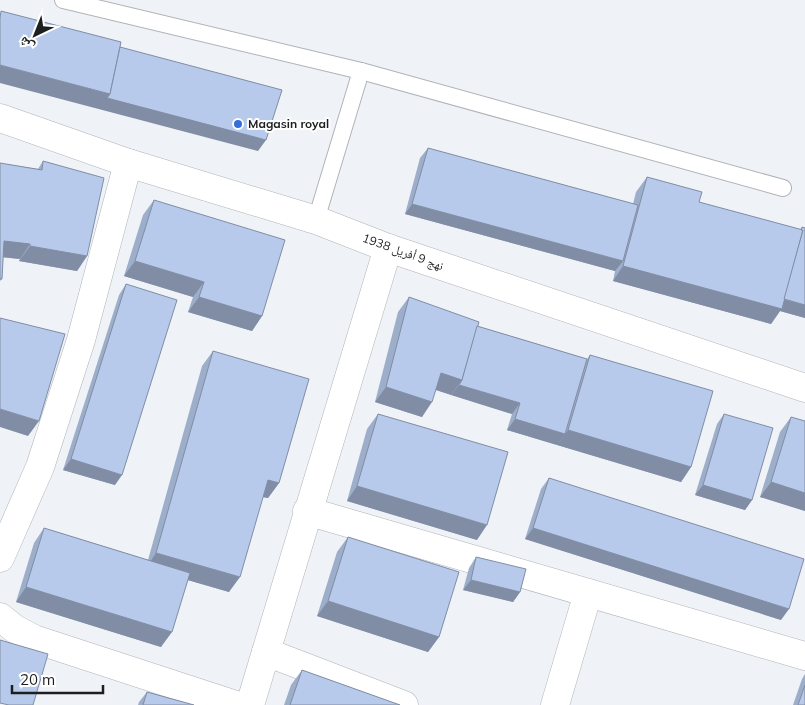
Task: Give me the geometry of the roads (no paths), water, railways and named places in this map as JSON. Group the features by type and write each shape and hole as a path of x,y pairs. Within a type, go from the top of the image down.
{"street":[{"name":"نهج 9 أفريل 1938","path":"0,118 128,163 316,220 388,248 805,388"},
{"path":"0,558 40,467 81,340 128,163"},
{"path":"250,705 307,511 388,248"},
{"path":"307,511 805,656"},
{"path":"556,705 588,592"},
{"path":"0,617 15,629 34,639 236,705"},
{"path":"266,652 404,705"}],"lane":[{"path":"63,0 361,71 783,188"},
{"path":"316,220 361,71"}],"place":[{"name":"Magasin royal","path":"238,124"}]}
